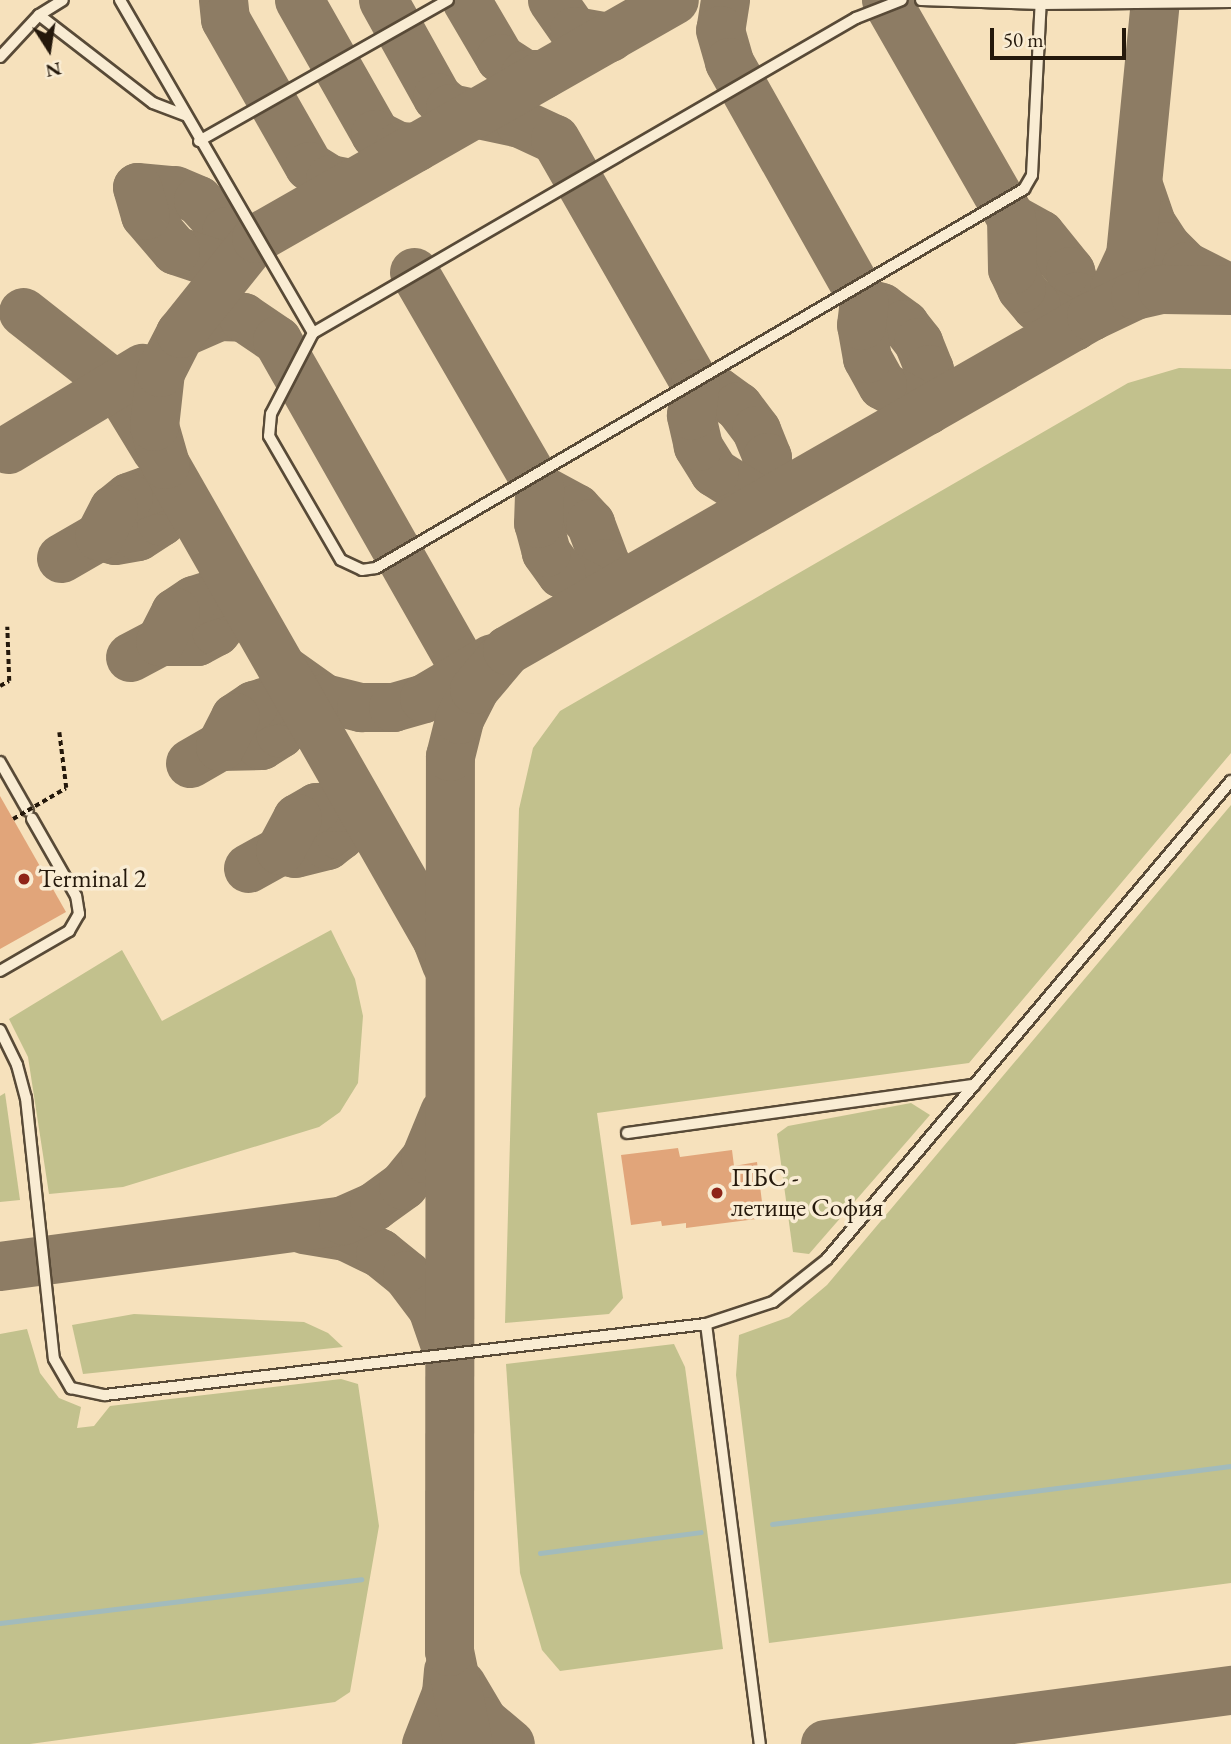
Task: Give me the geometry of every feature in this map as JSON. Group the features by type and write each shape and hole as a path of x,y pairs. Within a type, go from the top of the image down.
{"lane":[{"path":"0,57 39,15 63,0"},
{"path":"120,0 199,141 313,333"},
{"path":"199,141 448,0"},
{"path":"902,0 821,38 313,333 271,414 269,436 341,560 362,570 376,568 1024,189 1032,175 1041,2"},
{"path":"921,0 1231,2"},
{"path":"39,15 153,103 185,115"},
{"path":"0,762 76,896 79,914 69,931 0,971"},
{"path":"0,1030 17,1065 26,1098 54,1359 71,1388 105,1395 706,1324 773,1302 827,1259 1231,781"},
{"path":"626,1133 975,1085"},
{"path":"706,1324 760,1744"}],"path":[{"path":"0,686 9,681 7,627"},
{"path":"13,819 66,788 59,732"}],"shaded area":[{"path":"1179,368 1231,369 1231,753 969,1063 597,1113 623,1298 609,1314 505,1323 519,809 533,748 560,711 1128,383"},
{"path":"1231,805 1231,1583 769,1643 736,1375 739,1335 789,1317 827,1285"},
{"path":"331,930 355,979 363,1016 358,1083 340,1112 319,1127 123,1187 49,1194 28,1057 9,1019 122,950 162,1021"},
{"path":"5,1093 20,1200 0,1202 0,1096"},
{"path":"911,1103 930,1115 809,1254 793,1252 777,1134 788,1126"},
{"path":"134,1314 304,1322 328,1333 343,1347 83,1374 72,1325"},
{"path":"27,1329 40,1373 59,1398 81,1407 77,1428 94,1426 110,1406 341,1379 358,1384 379,1526 350,1692 335,1702 30,1744 0,1744 0,1334"},
{"path":"674,1344 685,1367 723,1649 560,1671 542,1650 520,1573 506,1364"}],"building":[{"name":"Terminal 2","path":"0,796 66,912 0,949"},
{"path":"678,1148 680,1157 732,1150 734,1166 757,1162 764,1218 686,1228 686,1223 662,1226 661,1221 631,1225 621,1155"}],"waterway":[{"path":"772,1524 1231,1466"},
{"path":"540,1553 701,1532"},
{"path":"0,1623 361,1579"}],"taxiway":[{"path":"223,0 225,19 309,166 330,179 351,183"},
{"path":"299,0 375,134 399,146 416,147"},
{"path":"383,0 437,97 450,108 520,123 555,139 695,383 717,391 738,406 756,430 767,457 763,503 714,472 698,446 691,415 695,383"},
{"path":"466,0 500,58 525,74 543,74"},
{"path":"552,0 574,31 609,37"},
{"path":"446,964 437,940 165,464 154,426 160,372 180,333 256,238 674,0"},
{"path":"725,0 720,30 729,62 864,302 881,307 904,324 918,342 929,369 927,410 882,385 867,358 861,325 864,302"},
{"path":"886,0 1011,218 1040,234 1070,271 1077,296 1074,326 1036,306 1021,288 1012,269 1011,218"},
{"path":"1091,316 1114,289 1130,255 1155,0"},
{"path":"137,187 175,190 198,200 226,231 236,261 214,263 175,250 145,215 137,187"},
{"path":"1139,188 1151,223 1166,246 1186,266 1230,288"},
{"path":"414,272 539,488 576,508 590,523 605,563 602,594 561,573 546,552 538,523 539,488"},
{"path":"468,1744 449,1651 450,756 459,719 474,689 507,650 1091,316 1135,295 1162,289 1231,290"},
{"path":"23,312 117,386 156,450"},
{"path":"180,333 219,316 243,317 277,340 466,673"},
{"path":"8,449 142,368"},
{"path":"61,558 99,536 115,540 138,536 161,521 179,490 150,489 128,497 113,509 99,536"},
{"path":"130,657 160,641 197,641 216,631 241,598 215,593 193,600 175,612 160,641"},
{"path":"283,669 324,698 361,707 393,707 424,698 492,658"},
{"path":"190,763 220,746 261,745 280,733 300,702 273,699 253,705 235,717 220,746"},
{"path":"248,868 280,850 295,853 327,845 340,835 357,806 316,807 297,818 280,850"},
{"path":"0,1266 343,1220 374,1206 403,1185 425,1158 444,1112"},
{"path":"303,1229 345,1236 380,1253 407,1275 432,1308 445,1345"},
{"path":"426,1744 446,1693 448,1670"},
{"path":"461,1684 483,1721 510,1744"},
{"path":"825,1744 1231,1690"}],"place":[{"name":"Terminal 2","path":"24,879"},
{"name":"ПБС - летище София","path":"717,1193"}]}
